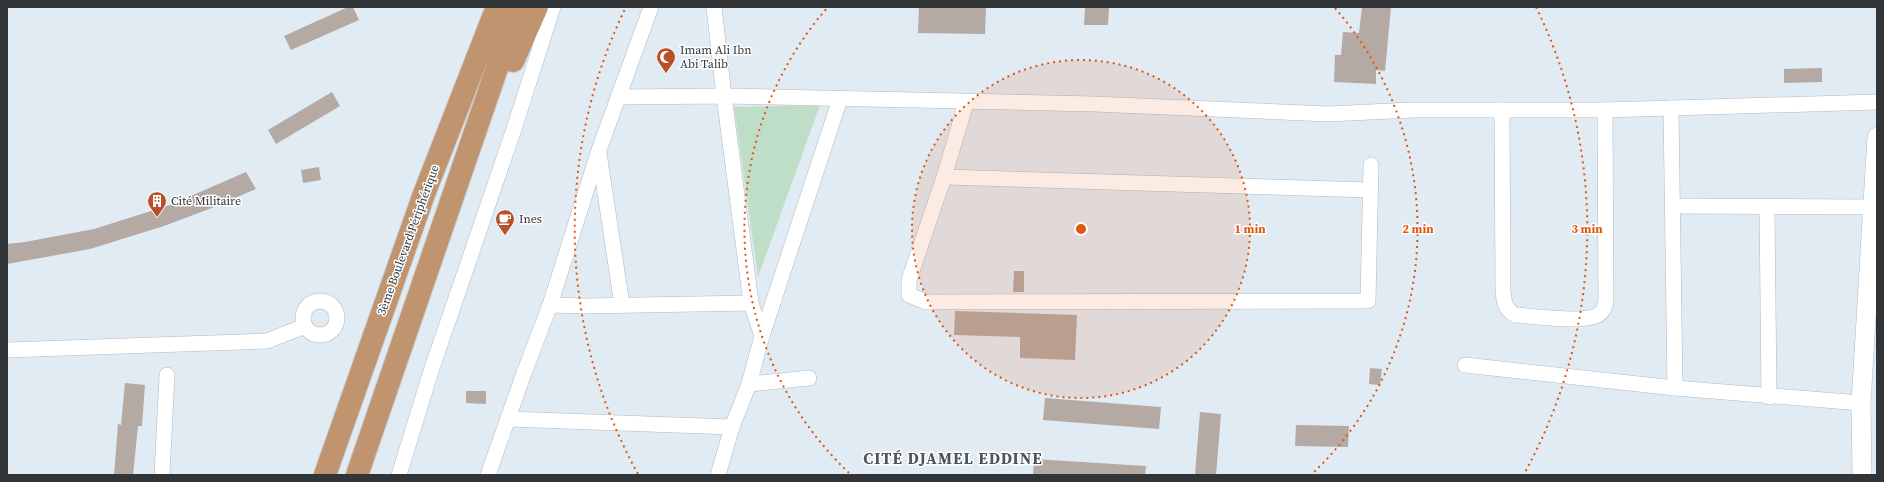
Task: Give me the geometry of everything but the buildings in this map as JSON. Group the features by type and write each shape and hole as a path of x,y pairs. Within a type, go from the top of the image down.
{"highway":[{"path":"424,194 481,7"},
{"name":"3ème Boulevard Périphérique","path":"324,475 424,194 497,7"},
{"path":"357,475 518,7"},
{"path":"480,117 505,76 529,47 546,10"}],"street":[{"path":"488,475 550,305 599,150 651,7"},
{"path":"714,7 751,303 762,336"},
{"path":"399,475 431,371 513,132 546,10"},
{"path":"618,97 724,96 966,103 1178,106 1328,114 1412,110 1606,110 1877,102"},
{"path":"718,475 732,427 749,384 762,336 840,99"},
{"path":"966,103 944,177 909,280 909,295 926,302 1368,301 1371,165"},
{"path":"1671,108 1675,388"},
{"path":"1502,110 1504,303 1508,310 1516,315 1582,318 1596,316 1603,311 1606,302 1606,110"},
{"path":"1862,475 1861,403 1877,137"},
{"path":"599,150 622,305"},
{"path":"944,177 1370,190"},
{"path":"1673,206 1872,207"},
{"path":"1767,207 1770,397"},
{"path":"550,305 585,306 751,303"},
{"path":"7,350 267,342 305,326"},
{"path":"1465,365 1675,388 1770,397 1861,403"},
{"path":"162,475 167,375"},
{"path":"749,384 809,378"},
{"path":"508,419 732,427"}],"green space":[{"path":"820,105 758,277 734,107"}],"place":[{"name":"Imam Ali Ibn Abi Talib","path":"666,74"},
{"name":"Cité Militaire","path":"157,218"},
{"name":"Ines","path":"505,236"}],"district":[{"name":"CITÉ DJAMEL EDDINE","path":"953,458"}]}
